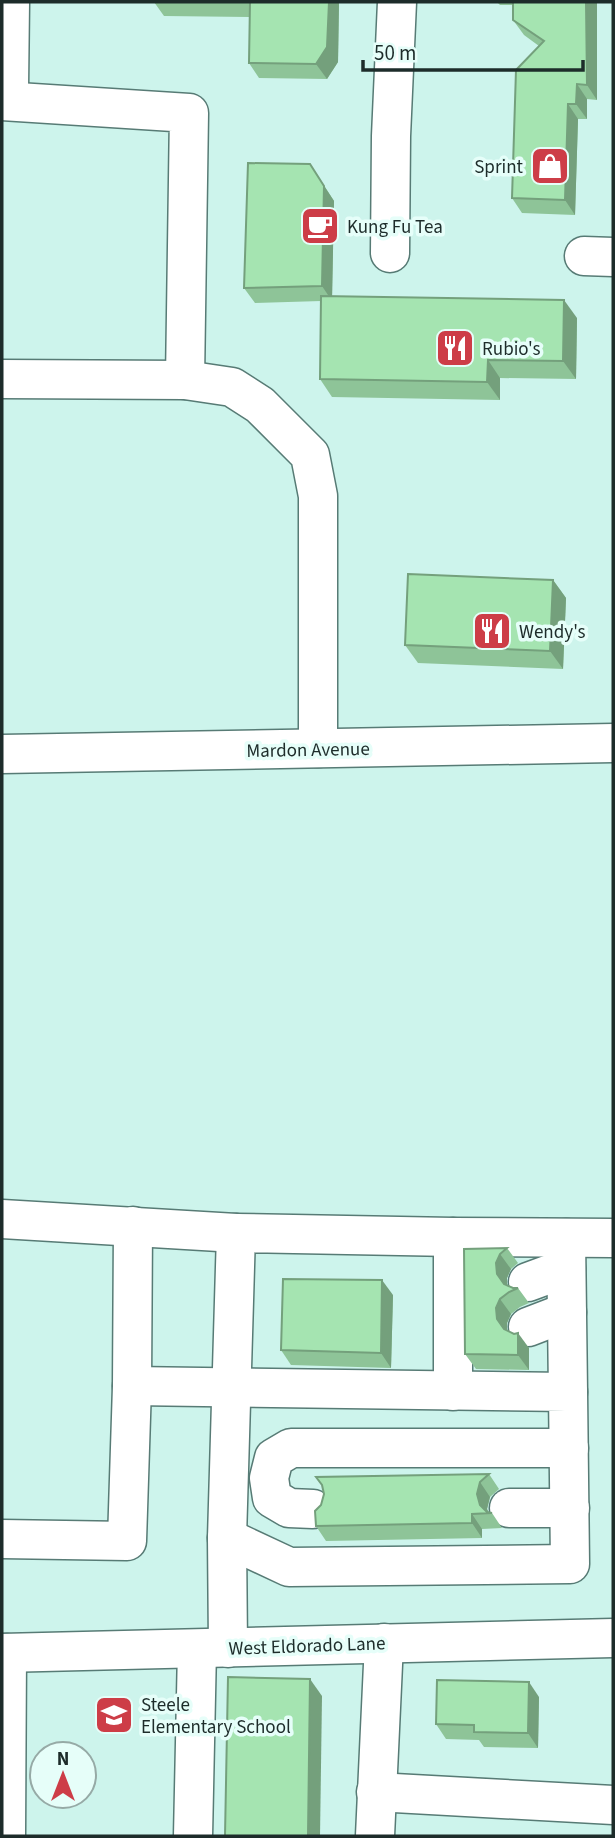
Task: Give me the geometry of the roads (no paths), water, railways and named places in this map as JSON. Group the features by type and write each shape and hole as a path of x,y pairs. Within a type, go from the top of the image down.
{"street":[{"path":"10,2 9,88 2,100 189,113 186,380"},
{"path":"390,253 391,136 397,2"},
{"path":"2,379 186,380 232,387 260,405 310,455 318,496 318,748"},
{"name":"Mardon Avenue","path":"2,754 613,743"},
{"path":"2,1219 236,1233 453,1237 566,1253"},
{"path":"2,1539 127,1541 133,1226"},
{"path":"193,1836 212,1648 227,1538 236,1233"},
{"path":"453,1237 466,1305 460,1364"},
{"path":"528,1282 566,1253 613,1238"},
{"path":"227,1538 289,1567 570,1564 566,1253"},
{"path":"528,1327 567,1312"},
{"path":"132,1386 232,1389 460,1364 568,1392"},
{"path":"313,1509 289,1508 272,1498 269,1478 274,1458 291,1448 569,1448"},
{"path":"509,1508 570,1508"},
{"name":"West Eldorado Lane","path":"4,1653 613,1637"},
{"path":"375,1836 384,1643"},
{"path":"4,1653 6,1836"},
{"path":"376,1793 613,1805"}],"place":[{"name":"Sprint","path":"550,166"},
{"name":"Kung Fu Tea","path":"320,226"},
{"name":"Rubio's","path":"455,348"},
{"name":"Wendy's","path":"492,631"},
{"name":"Steele Elementary School","path":"114,1715"}]}
